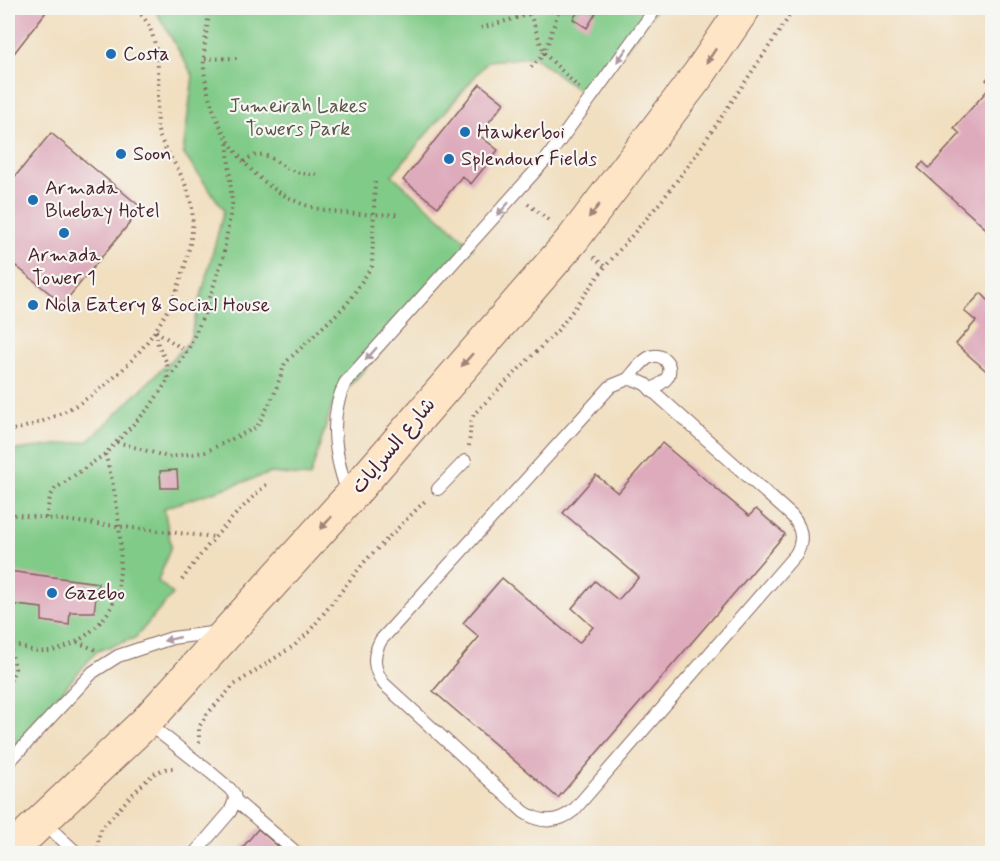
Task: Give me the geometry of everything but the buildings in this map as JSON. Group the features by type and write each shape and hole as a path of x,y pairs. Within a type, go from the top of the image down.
{"main road":[{"name":"شارع السرايات","path":"8,853 146,722 349,498 573,239 699,74 744,8"}],"lane":[{"path":"349,498 341,475 335,433 338,398 345,383 548,157 656,8"},
{"path":"628,379 636,380 651,390 792,516 800,530 800,547 574,810 559,820 540,820 524,812 384,684 375,668 374,658 381,640 611,386 628,379 650,356 663,358 670,370 668,376 651,390"},
{"path":"438,489 465,461"},
{"path":"8,763 93,672 118,656 172,638 229,632"},
{"path":"146,722 230,789 235,800 298,854"},
{"path":"194,854 230,812 235,800"},
{"path":"42,821 78,854"}],"path":[{"path":"8,431 51,417 85,399 117,375 145,346 168,312 183,274 192,235 192,208 184,182 162,143 157,126 157,57 148,26 136,8"},
{"path":"209,8 204,75 212,106 227,139 244,162 270,187 301,204 336,212 400,214"},
{"path":"528,8 544,53 581,90"},
{"path":"531,67 544,53 560,8"},
{"path":"465,461 469,452 471,422 474,414 559,329 605,267 663,199 693,159 795,8"},
{"path":"481,28 530,14"},
{"path":"205,59 238,58"},
{"path":"46,518 50,497 55,489 105,454 117,442 149,408 187,352 223,257 232,204 227,139"},
{"path":"244,162 250,157 261,154 274,159 291,171 318,174"},
{"path":"117,442 168,457 204,452 257,427 274,395 285,363 347,304 372,266 375,178"},
{"path":"155,330 187,352"},
{"path":"155,330 158,345 167,363 168,380"},
{"path":"8,642 26,650 58,651 77,642 95,628 110,610 121,564 116,492 105,454"},
{"path":"182,580 214,537 268,483"},
{"path":"98,854 98,839 105,825 146,779 155,772 177,768 199,744 199,727 207,714 234,685 295,645 309,632 366,560 438,489"},
{"path":"8,514 214,537"},
{"path":"8,642 15,669 8,686"},
{"path":"77,642 97,651"}],"green space":[{"name":"Jumeirah Lakes Towers Park","path":"158,8 657,8 588,97 534,57 488,61 392,175 473,247 332,406 310,477 271,473 164,508 171,546 158,581 173,594 135,638 97,651 8,754 8,451 89,441 189,342 224,210 183,153 193,76 156,11"}],"place":[{"name":"Costa","path":"111,54"},
{"name":"Hawkerboi","path":"465,132"},
{"name":"Soon","path":"121,154"},
{"name":"Splendour Fields","path":"449,159"},
{"name":"Armada Bluebay Hotel","path":"33,200"},
{"name":"Armada Tower 1","path":"64,233"},
{"name":"Nola Eatery & Social House","path":"33,305"},
{"name":"Gazebo","path":"52,593"}]}
